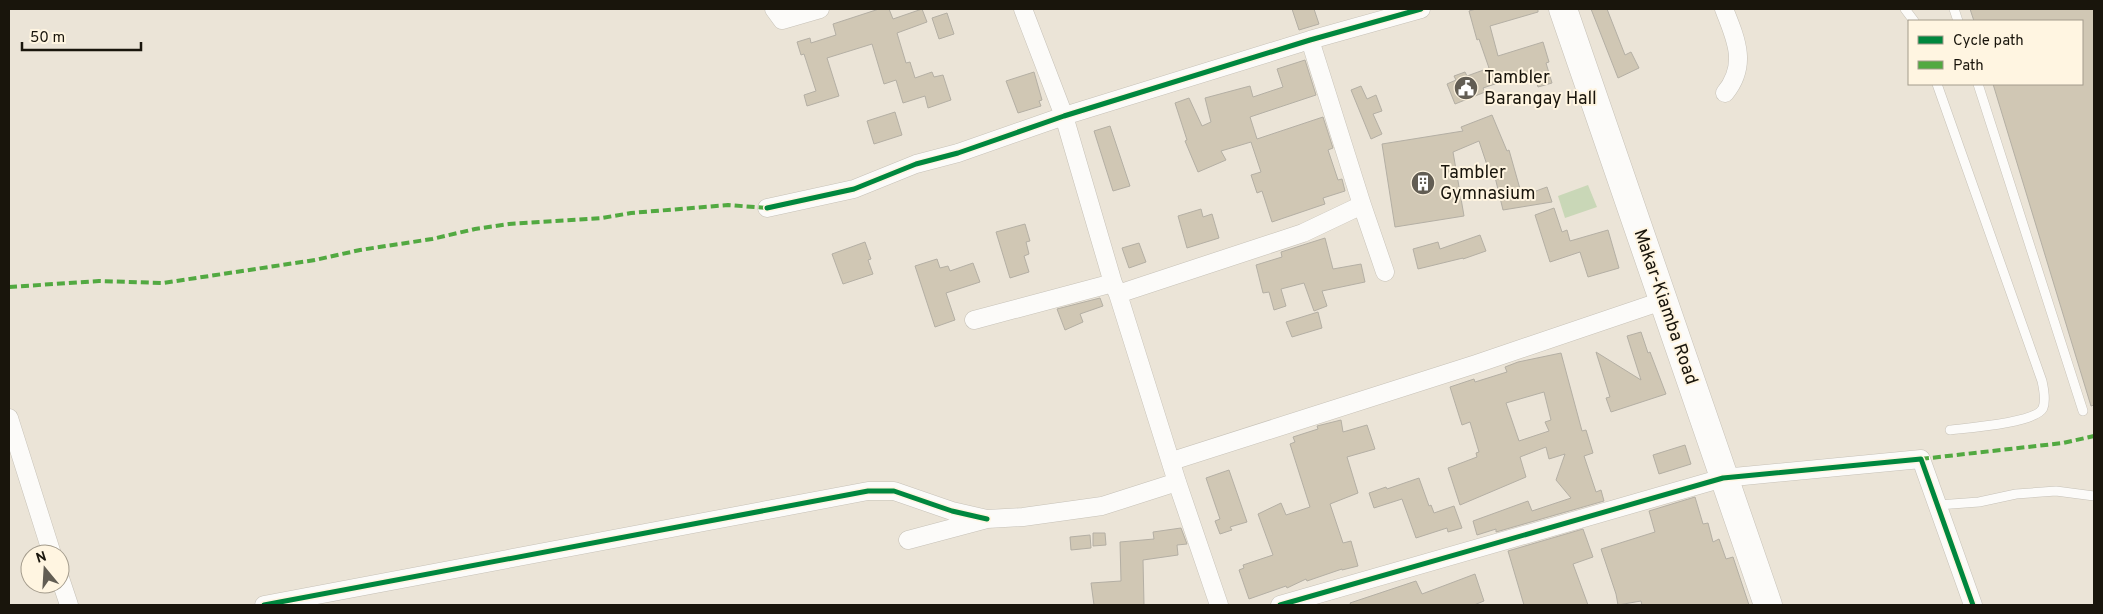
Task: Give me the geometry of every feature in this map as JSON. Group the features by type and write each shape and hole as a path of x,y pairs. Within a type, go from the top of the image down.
{"main road":[{"name":"Makar-Kiamba Road","path":"1563,9 1768,605"}],"street":[{"path":"774,9 782,20 820,9"},
{"path":"1022,9 1064,116 1115,288 1172,461 1177,482 1219,605"},
{"path":"767,208 854,189 916,164 958,153 1064,116 1310,40 1420,9"},
{"path":"1724,9 1734,35 1739,59 1732,84 1725,93"},
{"path":"1310,40 1385,272"},
{"path":"974,320 1115,288 1303,233 1362,205"},
{"path":"1172,461 1476,364 1662,301"},
{"path":"9,418 49,544"},
{"path":"1280,605 1723,478 1921,459 1973,605"},
{"path":"908,540 987,519 1082,510 1102,506 1177,482"},
{"path":"264,605 868,491 894,492 952,511 987,519"}],"lane":[{"path":"1906,9 1913,20"},
{"path":"1937,85 2042,381 2045,397 2043,408 2037,416 2023,420 1950,430"},
{"path":"1978,85 2084,411"},
{"path":"1938,506 1979,502 2016,494 2056,491 2094,496"}],"green space":[{"path":"1588,185 1597,207 1565,218 1558,196"}],"building":[{"path":"879,9 889,9 893,19 922,9 927,22 897,33 906,63 910,62 915,78 932,72 934,77 943,75 951,100 928,108 925,96 903,103 896,80 884,84 872,44 827,58 839,96 807,106 804,95 816,91 804,54 801,55 797,42 810,38 811,43 836,35 833,24"},
{"path":"1292,9 1314,9 1319,24 1299,30"},
{"path":"1476,9 1538,9 1538,12 1490,26 1498,56 1543,42 1549,62 1546,63 1552,83 1538,87 1533,73 1483,88 1485,92 1455,104 1447,84 1456,80 1454,76 1465,72 1467,76 1489,68 1479,39 1477,40 1469,11"},
{"path":"1591,9 1607,9 1625,55 1631,52 1639,68 1618,78"},
{"path":"1970,9 2094,9 2094,405 2091,406 1993,85 2083,85 2083,20 1974,20"},
{"path":"947,13 954,34 939,39 932,18"},
{"path":"1305,60 1316,95 1250,117 1257,139 1323,117 1333,148 1328,150 1338,180 1342,179 1345,191 1323,198 1325,204 1272,222 1262,191 1257,193 1251,175 1261,172 1251,142 1221,151 1226,160 1198,172 1185,141 1187,140 1175,103 1189,98 1202,126 1211,122 1205,98 1250,86 1253,97 1283,87 1277,69"},
{"path":"1034,72 1042,100 1039,101 1041,106 1018,113 1006,81"},
{"path":"1361,86 1367,99 1376,95 1382,111 1373,114 1382,134 1371,139 1351,90"},
{"path":"895,112 902,135 874,144 867,121"},
{"name":"Tambler Gymnasium","path":"1492,115 1507,151 1509,150 1522,196 1547,187 1552,202 1503,210 1494,173 1490,174 1479,141 1453,152 1464,216 1395,227 1382,144 1463,131 1461,127"},
{"path":"1110,126 1130,186 1113,191 1094,131"},
{"path":"1554,208 1562,232 1567,230 1570,241 1608,230 1619,268 1588,277 1580,252 1550,262 1535,215"},
{"path":"1201,209 1203,217 1212,214 1219,238 1187,248 1178,216"},
{"path":"1025,224 1030,241 1026,242 1029,254 1024,256 1029,272 1010,278 996,232"},
{"path":"1480,235 1486,251 1463,259 1418,269 1413,249 1438,242 1440,249"},
{"path":"1325,238 1333,269 1361,264 1365,282 1322,291 1327,306 1314,311 1304,283 1281,289 1286,306 1274,310 1269,292 1263,293 1256,265 1282,257 1281,252"},
{"path":"865,242 871,259 868,260 873,274 843,284 832,254"},
{"path":"1139,243 1146,262 1129,268 1122,248"},
{"path":"937,259 940,268 948,266 950,271 973,263 980,282 946,293 955,320 935,327 915,266"},
{"path":"1100,298 1103,306 1080,314 1083,322 1065,330 1057,309"},
{"path":"1318,312 1322,328 1292,337 1286,322"},
{"path":"1641,332 1666,394 1611,412 1606,398 1610,397 1596,352 1641,380 1627,336"},
{"path":"1561,353 1582,431 1586,430 1593,453 1584,456 1596,492 1601,490 1604,501 1496,532 1496,529 1477,535 1473,521 1528,501 1532,511 1571,498 1556,480 1565,454 1549,459 1546,447 1520,457 1526,477 1460,505 1448,468 1477,457 1476,453 1479,452 1470,422 1462,425 1450,387 1474,379 1475,382 1507,372 1505,367 1518,362","holes":["1544,392 1551,420 1545,422 1549,431 1519,441 1506,403"]},
{"path":"1341,420 1343,432 1367,425 1375,449 1347,457 1358,493 1330,504 1343,543 1351,541 1358,566 1342,569 1307,581 1306,579 1287,588 1286,586 1249,599 1239,570 1244,568 1243,565 1273,555 1258,514 1281,503 1286,515 1310,507 1290,444 1295,442 1293,437 1318,429 1317,426"},
{"path":"1685,445 1691,464 1659,474 1653,455"},
{"path":"1229,470 1247,522 1230,527 1232,530 1220,534 1215,521 1220,519 1206,478"},
{"path":"1419,478 1429,506 1431,505 1434,513 1454,506 1462,528 1448,532 1447,528 1416,538 1402,499 1374,508 1369,493"},
{"path":"1695,497 1703,524 1708,523 1713,542 1719,539 1726,559 1733,557 1749,605 1642,605 1641,601 1618,605 1601,549 1655,532 1649,511"},
{"path":"1181,528 1187,544 1177,545 1178,555 1143,560 1144,605 1094,605 1091,583 1121,581 1120,542 1154,539 1153,532"},
{"path":"1583,529 1593,557 1573,564 1588,605 1524,605 1508,551"},
{"path":"1093,533 1105,533 1106,545 1093,546"},
{"path":"1090,535 1091,548 1071,550 1070,537"},
{"path":"1475,574 1484,601 1474,605 1351,605 1350,603 1416,581 1422,594"}],"marked path":[{"path":"9,287 99,281 163,283 315,260 360,250 432,239 475,229 509,224 602,218 631,213 728,205 767,208"},
{"path":"1921,459 2063,443 2094,436"}],"cycle path":[{"path":"767,208 854,189 916,164 958,153 1064,116 1310,40 1421,9"},
{"path":"1280,605 1723,478 1921,459 1973,605"},
{"path":"264,605 868,491 894,491 952,511 987,519"}],"place":[{"name":"Tambler Barangay Hall","path":"1466,88"},
{"name":"Tambler Gymnasium","path":"1423,183"}]}
